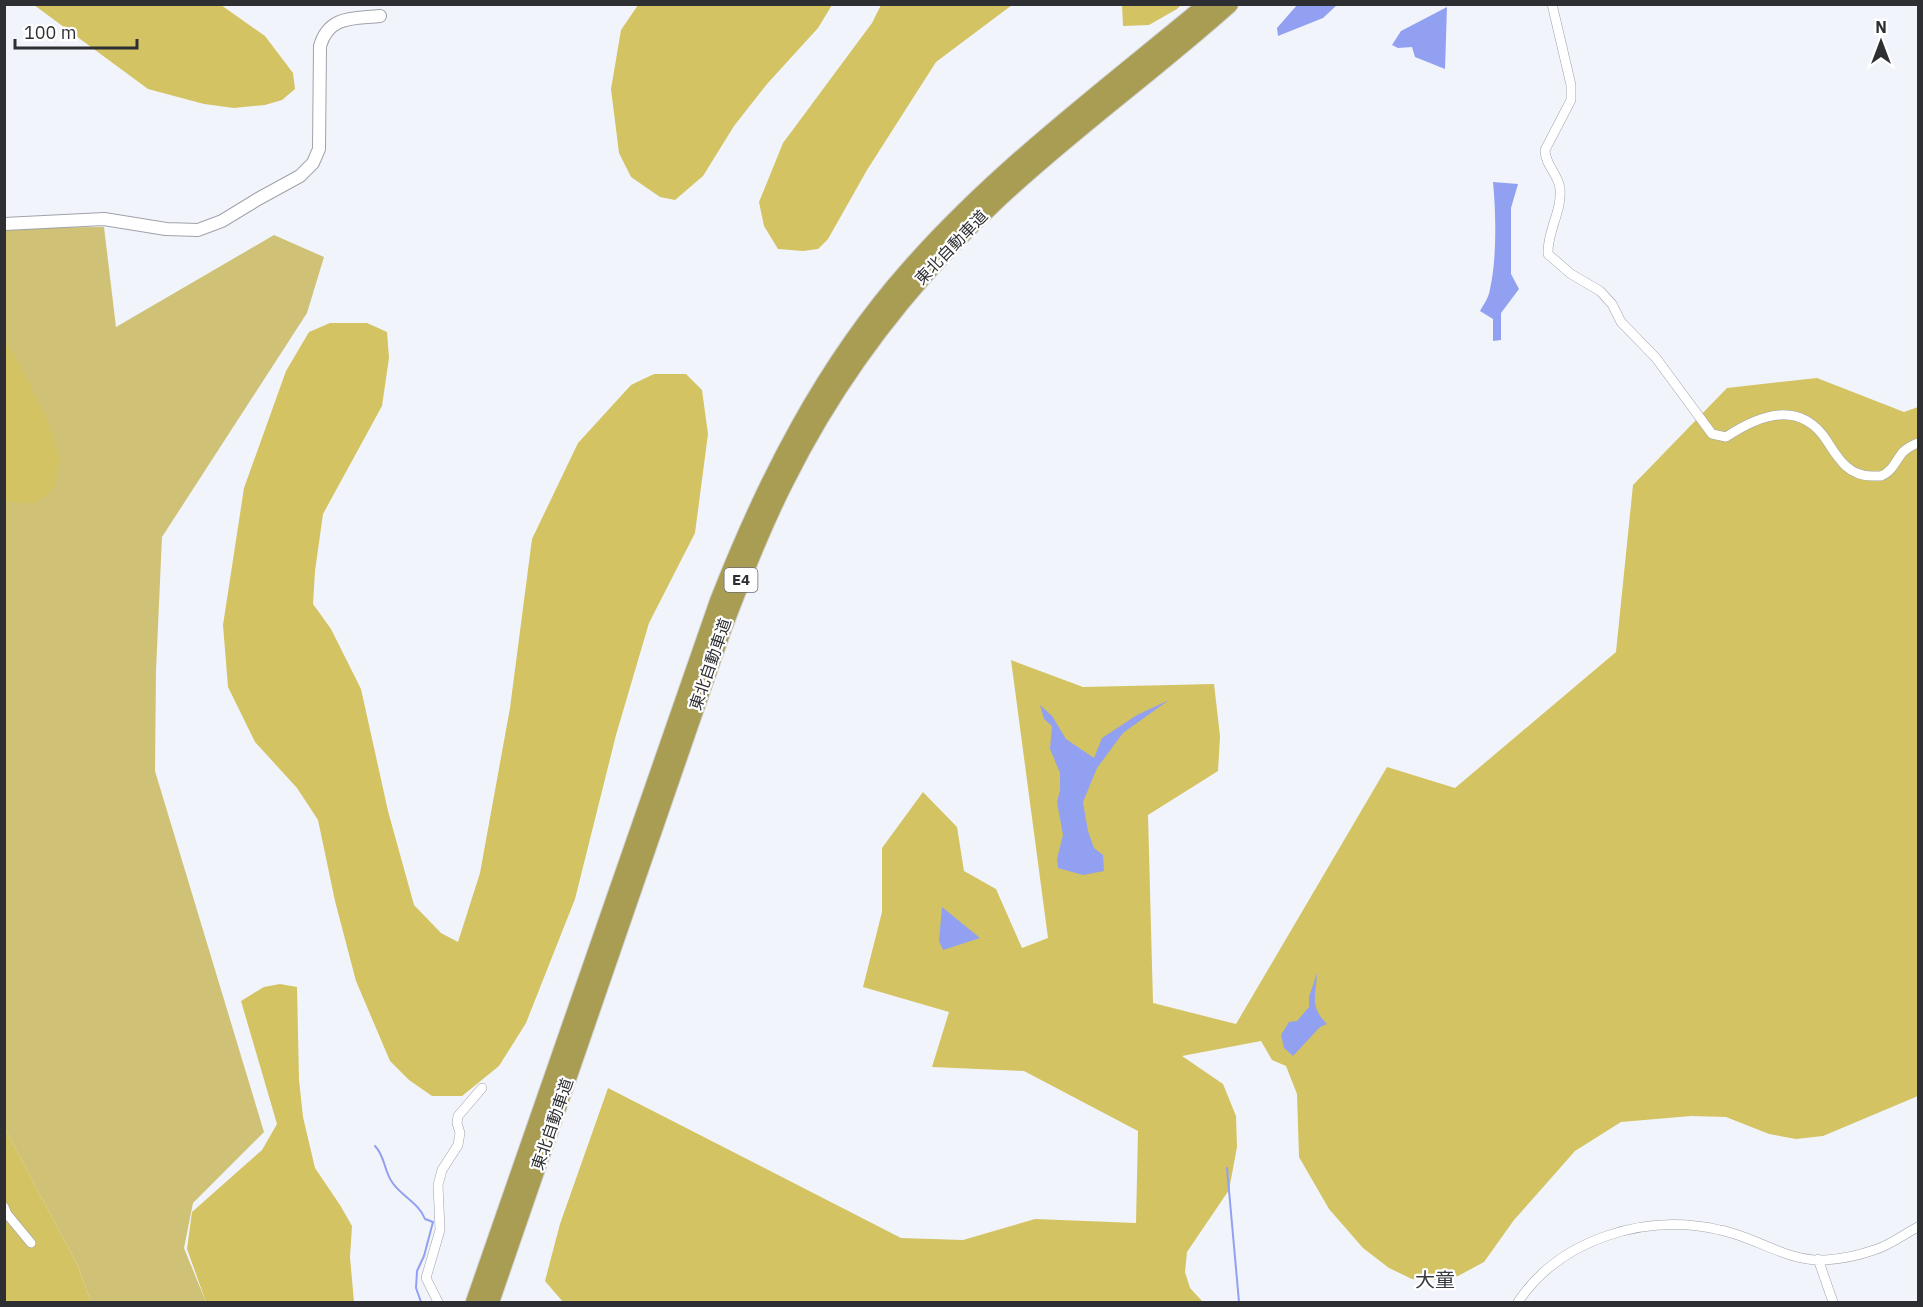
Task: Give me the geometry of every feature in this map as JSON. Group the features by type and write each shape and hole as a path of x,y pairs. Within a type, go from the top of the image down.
{"highway":[{"name":"東北自動車道","path":"475,1302 719,601 754,514 799,426 846,350 885,298 943,233 1023,158 1208,4"},
{"name":"東北自動車道","path":"490,1302 723,627 759,536 785,479 859,357 892,312 922,277 1008,190 1229,4"},
{"path":"1148,73 1202,38 1241,4"}],"street":[{"path":"1552,4 1571,85 1571,100 1545,150 1545,157 1560,186 1560,202 1547,243 1548,254 1571,274 1600,291 1612,304 1621,322 1656,358 1712,434 1725,437 1757,419 1773,415 1798,416 1812,425 1826,439 1838,460 1862,476 1880,476 1890,470 1905,450 1918,443"},
{"path":"4,224 104,219 166,229 198,230 222,221 300,176 313,163 319,149 321,128 320,46 323,34 339,21 380,16"},
{"path":"438,1302 426,1278 440,1230 438,1185 442,1170 458,1145 460,1138 458,1116 482,1088"},
{"path":"4,1207 7,1214 31,1243"},
{"path":"1518,1302 1528,1287 1557,1260 1582,1246 1619,1232 1655,1226 1690,1226 1721,1230 1790,1256 1824,1260 1875,1250 1918,1227"},
{"path":"1818,1259 1833,1302"}],"shaded area":[{"path":"1122,4 1181,5 1149,25 1123,26"},
{"path":"34,5 221,5 265,36 293,73 295,89 282,100 265,105 234,108 204,104 148,89"},
{"path":"638,5 832,5 818,28 767,84 734,126 703,176 675,200 660,197 631,177 619,153 611,89 621,30"},
{"path":"881,5 1012,5 936,62 867,170 828,239 818,249 803,251 778,249 764,226 759,202 783,143 872,23"},
{"path":"104,227 116,327 274,235 324,257 307,313 162,537 156,671 155,771 264,1132 193,1203 184,1248 206,1302 91,1302 77,1264 5,1129 4,228"},
{"path":"330,323 367,323 387,332 389,358 382,406 323,514 313,604 331,629 361,689 388,811 414,905 441,933 458,942 480,873 510,708 532,539 578,443 631,385 654,374 686,374 702,390 708,434 695,533 649,623 616,735 575,899 526,1023 499,1066 462,1096 432,1096 409,1080 390,1061 356,981 335,901 318,820 297,788 255,742 228,687 223,625 244,488 286,371 309,332"},
{"path":"5,343 15,355 46,417 60,460 55,487 36,503 5,502"},
{"path":"1817,378 1904,412 1918,407 1918,1096 1823,1136 1796,1139 1769,1134 1726,1117 1691,1116 1621,1122 1575,1151 1514,1220 1484,1262 1458,1276 1435,1280 1412,1279 1389,1268 1363,1248 1329,1209 1299,1157 1297,1094 1286,1066 1272,1060 1261,1041 1182,1056 1223,1084 1236,1116 1237,1147 1229,1190 1187,1252 1185,1272 1190,1288 1202,1301 1206,1302 563,1302 545,1281 560,1224 608,1088 901,1238 963,1240 1035,1219 1136,1223 1138,1131 1024,1071 932,1067 949,1012 863,987 882,912 882,848 923,792 957,827 964,871 996,889 1022,948 1048,938 1011,660 1083,687 1214,684 1220,736 1218,771 1148,815 1153,1003 1236,1024 1387,767 1455,788 1616,652 1633,485 1727,388"},
{"path":"280,984 297,987 299,1080 303,1117 315,1168 352,1226 350,1257 354,1302 206,1302 187,1249 192,1212 262,1150 277,1124 241,1001 264,987"},
{"path":"4,1127 77,1264 91,1302 5,1302"}],"water":[{"path":"1297,5 1337,5 1323,18 1278,36 1277,28"},
{"path":"1447,7 1445,69 1415,57 1412,47 1398,48 1392,45 1401,31"},
{"path":"1493,182 1518,184 1511,208 1511,274 1519,289 1501,313 1501,340 1493,341 1493,319 1480,311 1489,292 1494,264"},
{"path":"1169,700 1123,733 1097,768 1083,802 1088,831 1094,848 1103,855 1104,871 1083,875 1058,868 1057,859 1063,835 1057,802 1060,773 1050,749 1052,726 1044,719 1040,705 1052,716 1066,739 1094,758 1102,738 1137,715"},
{"path":"942,907 980,938 943,950 939,941"},
{"path":"1317,973 1315,1001 1321,1018 1327,1024 1320,1027 1293,1056 1284,1048 1281,1035 1289,1022 1297,1021 1309,1007 1309,997"}],"waterway":[{"path":"375,1146 381,1154 389,1178 419,1208 425,1219 433,1222 424,1256 417,1271 416,1288 421,1302"},
{"path":"1227,1168 1239,1302"}],"district":[{"name":"大童","path":"1435,1280"}]}
